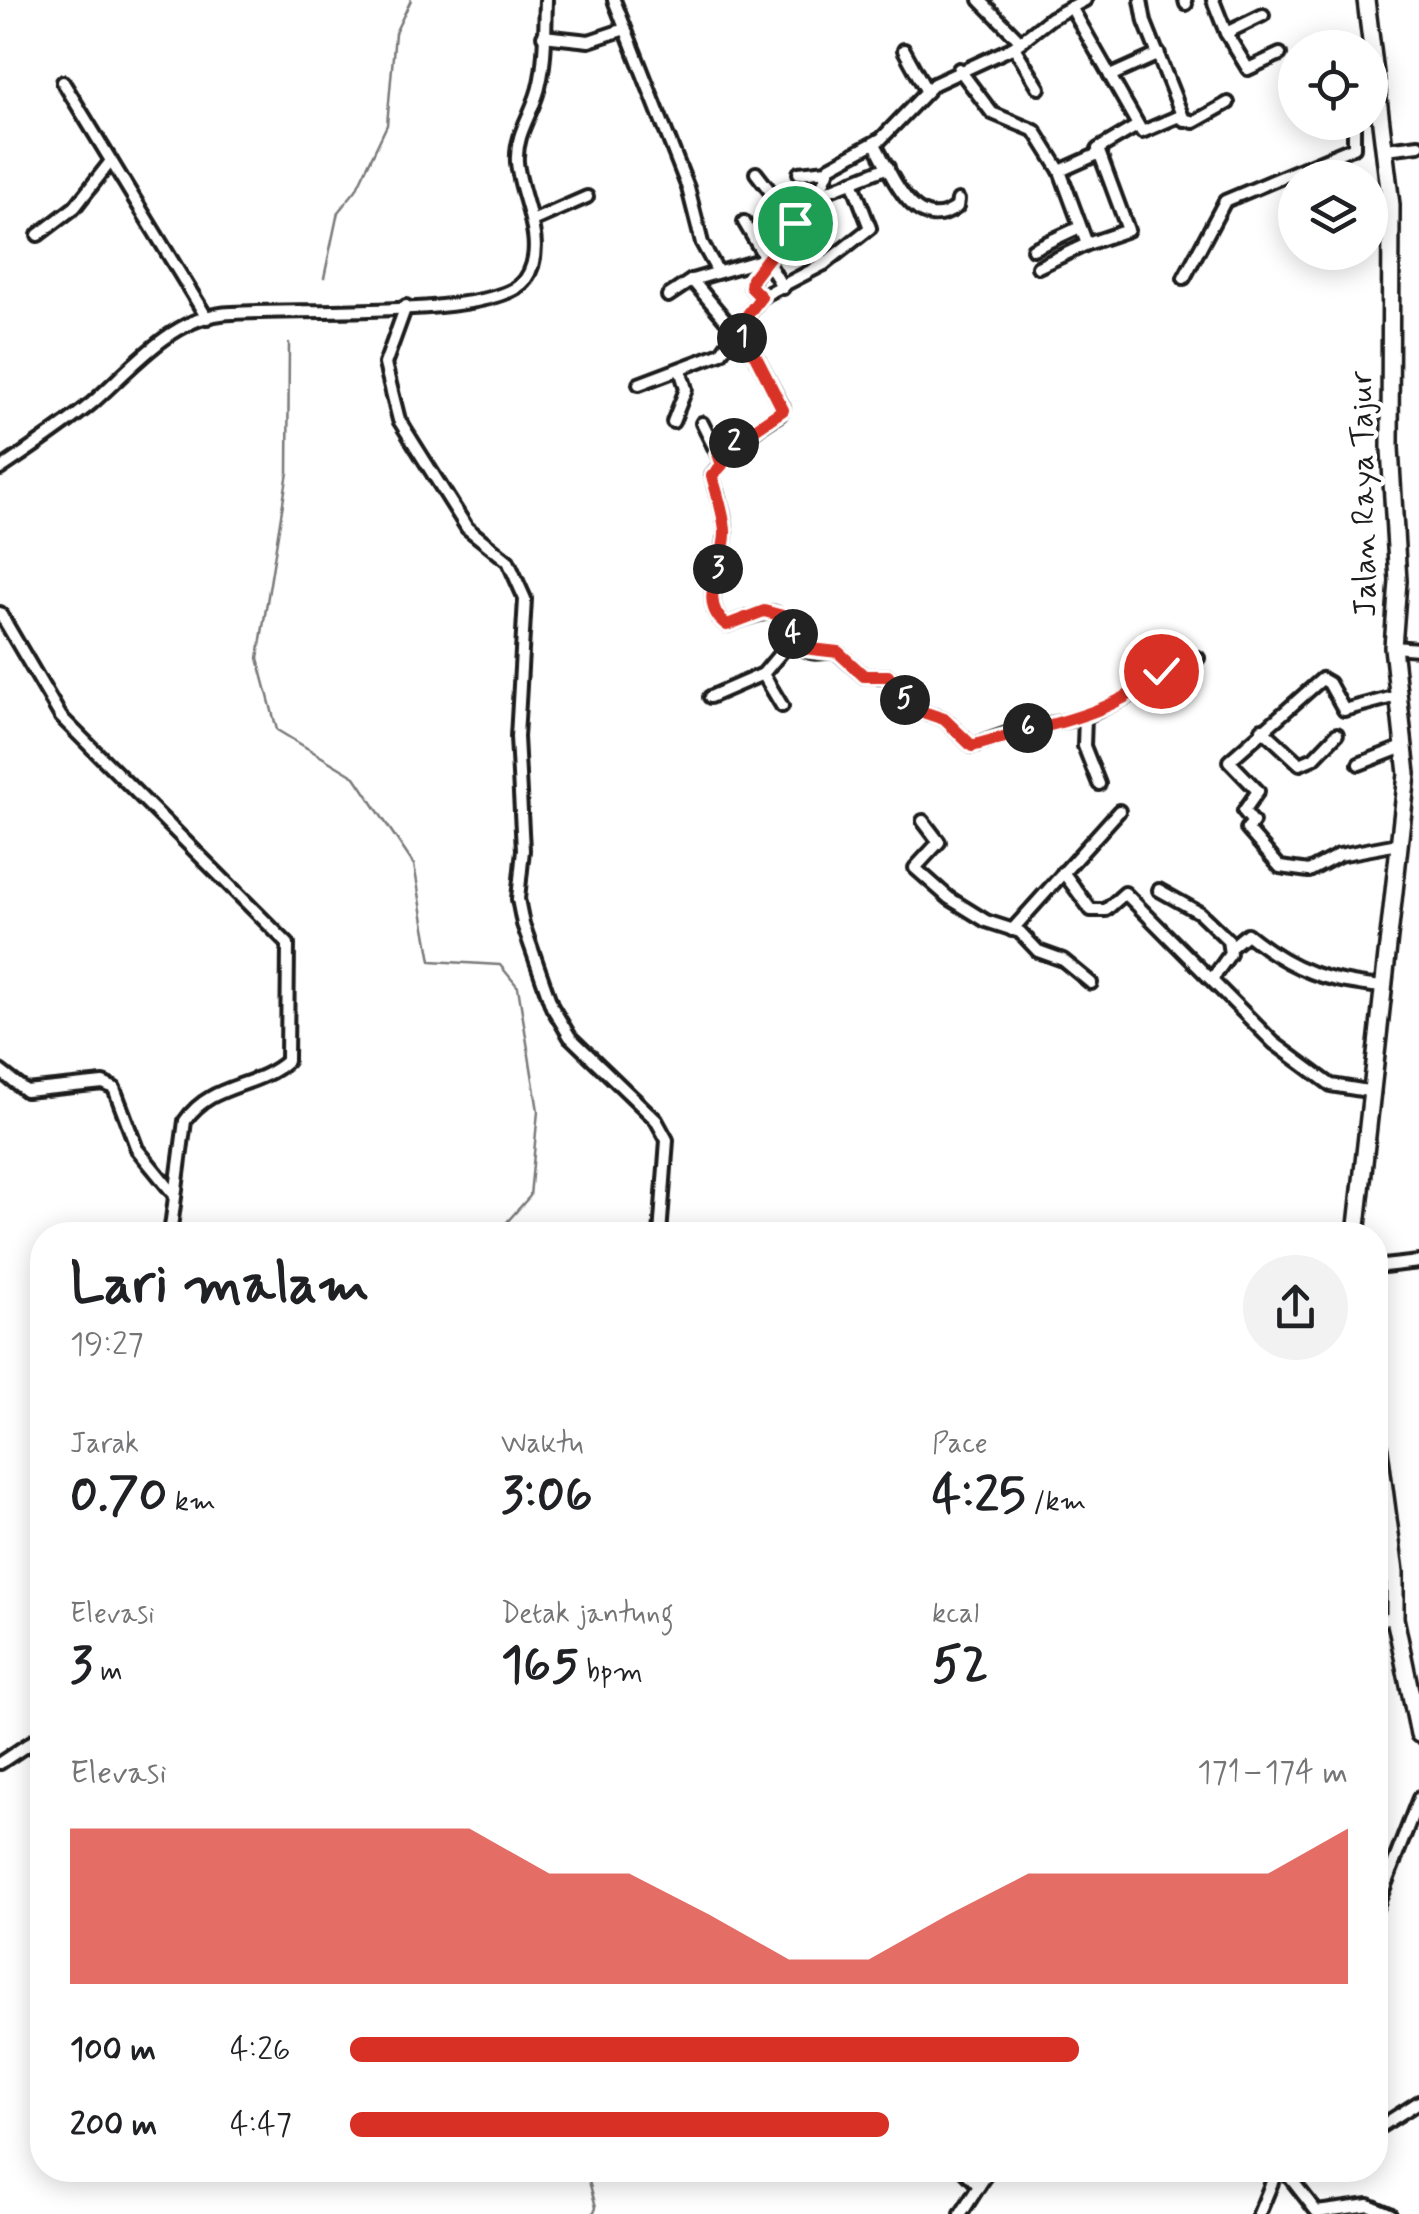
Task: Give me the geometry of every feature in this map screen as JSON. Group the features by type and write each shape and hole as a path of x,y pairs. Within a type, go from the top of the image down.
{"main road":[{"name":"Jalan Raya Tajur","path":"1366,0 1368,30"},
{"name":"Jalan Raya Tajur","path":"1358,1222 1407,774 1396,696 1394,647 1398,581 1390,448 1390,216 1383,140"},
{"path":"1388,1557 1395,1618 1419,1734"}],"street":[{"path":"0,469 91,404 160,344 207,318 492,300 520,285 534,253 532,221 517,150 540,84 546,0"},
{"path":"614,0 688,188 702,243 718,272"},
{"path":"980,0 1017,45 1039,88"},
{"path":"798,173 828,170 875,144 926,90 960,69 1017,45 1085,0"},
{"path":"1142,0 1144,22 1184,120"},
{"path":"1213,0 1226,33 1248,69 1278,55"},
{"path":"1071,7 1136,126 1148,132 1177,118 1194,122 1228,103"},
{"path":"1226,33 1263,15"},
{"path":"543,36 589,41 626,29"},
{"path":"904,50 926,90"},
{"path":"1110,76 1159,54"},
{"path":"960,69 992,114 1035,130 1060,171 1087,244"},
{"path":"63,82 207,318"},
{"path":"1060,171 1098,154 1104,145 1136,126"},
{"path":"1184,278 1224,202 1354,147 1354,140"},
{"path":"875,144 918,211 934,219 957,207 958,200"},
{"path":"1386,149 1419,145"},
{"path":"1038,268 1087,244 1125,234 1129,225 1098,154"},
{"path":"38,235 75,207 111,161"},
{"path":"818,195 888,167"},
{"path":"761,297 751,287 752,279 818,195 828,170"},
{"path":"756,173 797,220 824,264"},
{"path":"639,384 721,353 761,297 824,264 870,228 852,181"},
{"path":"532,221 587,197"},
{"path":"744,222 783,288"},
{"path":"1032,249 1078,228"},
{"path":"1054,239 1062,256"},
{"path":"668,296 692,280 766,258"},
{"path":"692,280 755,355 783,410 718,454"},
{"path":"406,306 385,364 399,420 467,528 508,561 525,599 517,737 523,850 518,898 523,924 552,1007 570,1037 656,1120 667,1140 661,1222"},
{"path":"674,422 686,390 680,369"},
{"path":"702,423 722,465 712,476 726,534 711,600 717,618 727,625 771,611 783,616 794,636 811,652 832,650 841,654 860,675 888,676 911,708 944,719 972,746 1015,731 1085,716 1141,690 1161,671 1198,658"},
{"path":"0,614 61,716 288,944 287,1062 272,1073 212,1094 191,1111 184,1121 171,1222"},
{"path":"710,697 762,674 794,636"},
{"path":"1394,647 1419,649"},
{"path":"762,674 782,706"},
{"path":"1396,696 1344,710 1322,678 1229,761 1258,792 1244,810 1254,822 1248,829 1280,867 1309,871 1339,855 1398,844"},
{"path":"1085,716 1084,746 1098,784"},
{"path":"1262,728 1300,764 1314,758 1337,734"},
{"path":"1359,764 1404,747"},
{"path":"1012,930 1119,810"},
{"path":"923,821 939,842 915,868 986,922 1012,930 1038,951 1064,960 1091,984"},
{"path":"1063,872 1090,910 1106,910 1125,893 1264,1034 1322,1079 1341,1089 1374,1092"},
{"path":"1159,890 1211,922 1230,948"},
{"path":"1212,980 1230,948 1247,934 1280,960 1310,974 1331,976 1342,983 1384,987"},
{"path":"0,1071 26,1091 103,1082 114,1088 137,1150 173,1194"},
{"path":"1388,1266 1419,1262"},
{"path":"1388,1619 1395,1618"},
{"path":"0,1763 30,1743"},
{"path":"1388,1878 1419,1798"},
{"path":"1388,2122 1419,2102"},
{"path":"975,2182 979,2186"},
{"path":"961,2214 982,2182"},
{"path":"1260,2214 1277,2182"},
{"path":"1293,2182 1317,2212 1369,2205 1390,2214"}],"waterway":[{"path":"324,278 338,212 356,190 387,125 395,33 411,0"},
{"path":"289,343 288,472 258,658 277,730 355,777 414,865 431,961 500,965 518,987 538,1111 530,1196 507,1222"},
{"path":"589,2182 596,2207 593,2214"}],"route":[{"path":"795,223 752,279 751,287 761,297 736,330 755,355 783,410 718,454 722,465 712,476 726,534 711,600 717,618 727,625 764,611 783,616 803,648 818,653 838,652 864,676 888,676 911,708 944,719 972,746 1015,731 1085,716 1141,690 1161,671"}]}
